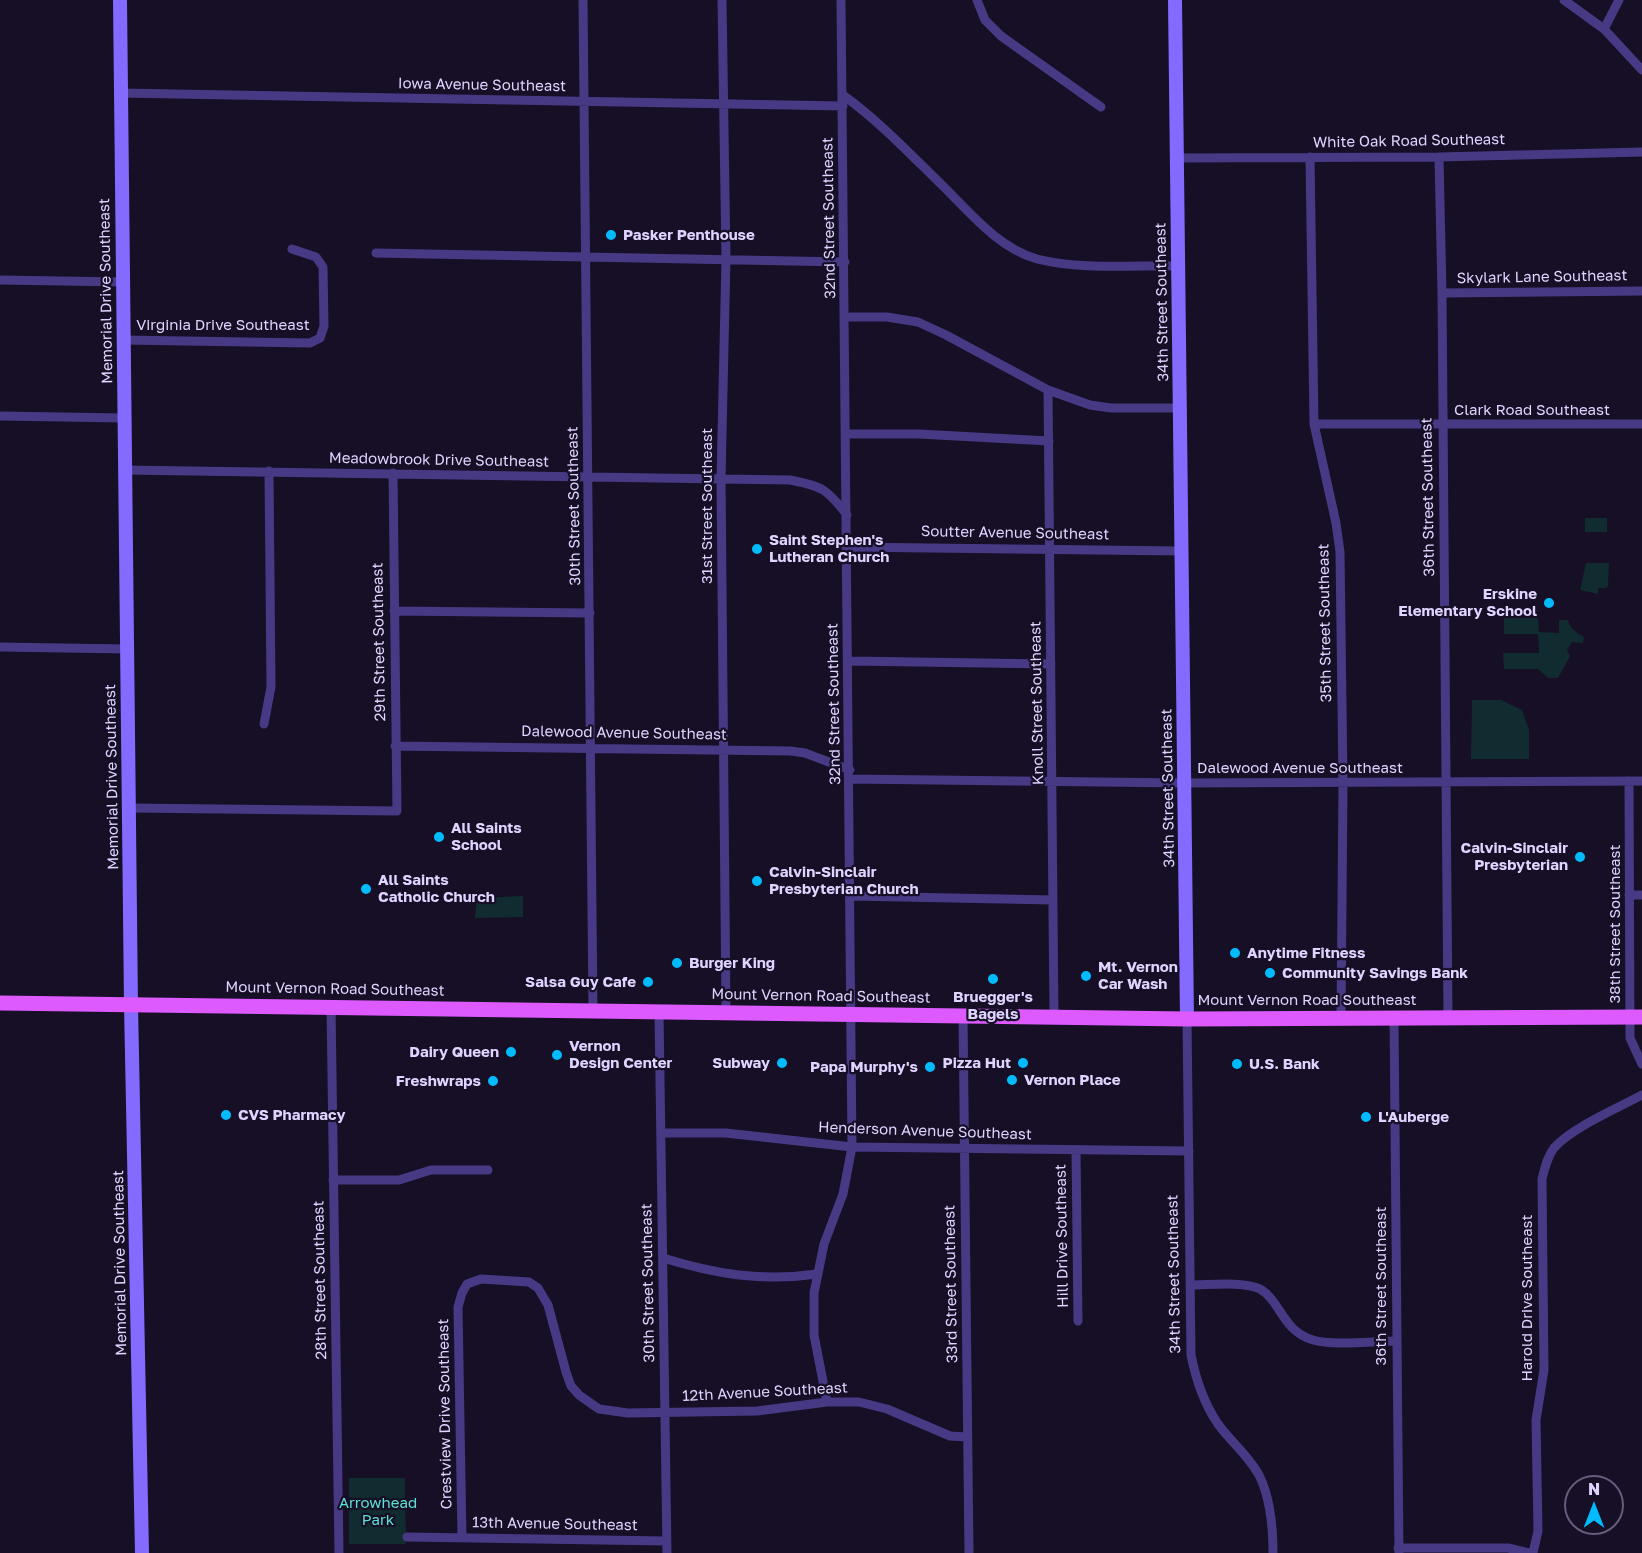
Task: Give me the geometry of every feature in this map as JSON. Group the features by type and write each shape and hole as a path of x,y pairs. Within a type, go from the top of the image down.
{"main road":[{"name":"Mount Vernon Road Southeast","path":"0,1003 1187,1019 1636,1017"}],"street":[{"name":"Memorial Drive Southeast","path":"120,0 131,1005 142,1553"},
{"name":"30th Street Southeast","path":"583,0 593,1011"},
{"name":"31st Street Southeast","path":"722,0 726,259 721,478 726,1012"},
{"name":"32nd Street Southeast","path":"827,1402 814,1335 814,1293 824,1244 843,1194 852,1147 842,0"},
{"path":"977,0 986,20 1001,36 1101,107"},
{"name":"34th Street Southeast","path":"1175,0 1191,1355 1196,1380 1205,1402 1219,1425 1242,1450 1259,1476 1269,1501 1273,1553"},
{"path":"1564,0 1604,29 1642,70"},
{"path":"1604,29 1619,0"},
{"name":"Iowa Avenue Southeast","path":"121,93 843,106"},
{"path":"843,95 871,116 990,232 1012,249 1035,258 1063,264 1178,266"},
{"name":"White Oak Road Southeast","path":"1177,158 1439,157 1642,152"},
{"name":"35th Street Southeast","path":"1310,157 1314,424 1336,523 1340,552 1341,1018"},
{"name":"36th Street Southeast","path":"1439,157 1448,1017"},
{"name":"Virginia Drive Southeast","path":"123,340 310,343 320,338 324,326 323,267 316,257 292,249"},
{"path":"376,253 845,262"},
{"path":"0,280 123,282"},
{"name":"Skylark Lane Southeast","path":"1442,293 1642,291"},
{"path":"845,317 887,317 918,322 1048,390 1090,405 1111,408 1180,408"},
{"name":"Knoll Street Southeast","path":"1048,390 1054,1016"},
{"path":"0,416 124,418"},
{"name":"Clark Road Southeast","path":"1314,424 1642,424"},
{"path":"846,434 920,434 1048,441"},
{"name":"Meadowbrook Drive Southeast","path":"125,470 790,480 814,485 832,496 847,516"},
{"path":"264,724 271,687 269,471"},
{"name":"29th Street Southeast","path":"130,808 397,811 393,473"},
{"name":"Soutter Avenue Southeast","path":"847,547 1181,551"},
{"path":"394,611 590,613"},
{"path":"0,647 127,649"},
{"path":"849,661 1051,664"},
{"name":"Dalewood Avenue Southeast","path":"395,746 790,751 805,753 850,775 1053,781 1184,783 1642,781"},
{"name":"38th Street Southeast","path":"1629,781 1629,895 1636,1017 1630,1038 1642,1064"},
{"path":"1629,895 1642,895"},
{"path":"851,896 1053,900"},
{"name":"28th Street Southeast","path":"331,1007 339,1553"},
{"name":"30th Street Southeast","path":"659,1012 667,1553"},
{"name":"33rd Street Southeast","path":"963,1015 969,1553"},
{"name":"36th Street Southeast","path":"1394,1018 1399,1550"},
{"name":"Harold Drive Southeast","path":"1531,1553 1538,1531 1536,1420 1544,1370 1542,1179 1546,1163 1554,1149 1570,1134 1642,1095"},
{"name":"Henderson Avenue Southeast","path":"661,1133 726,1133 852,1147 1188,1151"},
{"name":"Hill Drive Southeast","path":"1076,1150 1078,1321"},
{"path":"333,1180 399,1180 431,1170 488,1170"},
{"path":"663,1258 724,1274 777,1277 817,1274"},
{"name":"Crestview Drive Southeast","path":"462,1538 458,1307 467,1284 481,1279 529,1282 538,1288 548,1305 566,1372 579,1395 599,1409 614,1413 665,1412"},
{"path":"1191,1285 1247,1285 1261,1290 1285,1321 1296,1331 1312,1340 1396,1341"},
{"name":"12th Avenue Southeast","path":"665,1412 757,1411 827,1402 859,1402 886,1409 950,1436 968,1437"},
{"name":"13th Avenue Southeast","path":"407,1537 666,1541"},
{"path":"1399,1550 1508,1548 1531,1553"}],"green space":[{"path":"1585,518 1607,518 1607,532 1585,532"},
{"path":"1586,563 1609,563 1608,586 1598,588 1598,594 1580,590"},
{"path":"1504,618 1538,618 1539,632 1559,633 1559,620 1568,620 1572,628 1584,637 1583,643 1572,642 1567,650 1570,656 1558,678 1548,678 1538,669 1504,669 1503,653 1539,653 1538,634 1504,634"},
{"path":"1472,700 1501,700 1522,710 1529,730 1529,759 1471,759"},
{"path":"523,896 523,917 475,918 477,898"},
{"name":"Arrowhead Park","path":"349,1478 405,1478 406,1544 349,1544"}],"place":[{"name":"Pasker Penthouse","path":"611,235"},
{"name":"Saint Stephen's Lutheran Church","path":"757,549"},
{"name":"Erskine Elementary School","path":"1549,603"},
{"name":"All Saints School","path":"439,837"},
{"name":"Calvin-Sinclair Presbyterian","path":"1580,857"},
{"name":"Calvin-Sinclair Presbyterian Church","path":"757,881"},
{"name":"All Saints Catholic Church","path":"366,889"},
{"name":"Anytime Fitness","path":"1235,953"},
{"name":"Burger King","path":"677,963"},
{"name":"Community Savings Bank","path":"1270,973"},
{"name":"Mt. Vernon Car Wash","path":"1086,976"},
{"name":"Bruegger's Bagels","path":"993,979"},
{"name":"Salsa Guy Cafe","path":"648,982"},
{"name":"Dairy Queen","path":"511,1052"},
{"name":"Vernon Design Center","path":"557,1055"},
{"name":"Subway","path":"782,1063"},
{"name":"Pizza Hut","path":"1023,1063"},
{"name":"U.S. Bank","path":"1237,1064"},
{"name":"Papa Murphy's","path":"930,1067"},
{"name":"Vernon Place","path":"1012,1080"},
{"name":"Freshwraps","path":"493,1081"},
{"name":"CVS Pharmacy","path":"226,1115"},
{"name":"L'Auberge","path":"1366,1117"}]}
